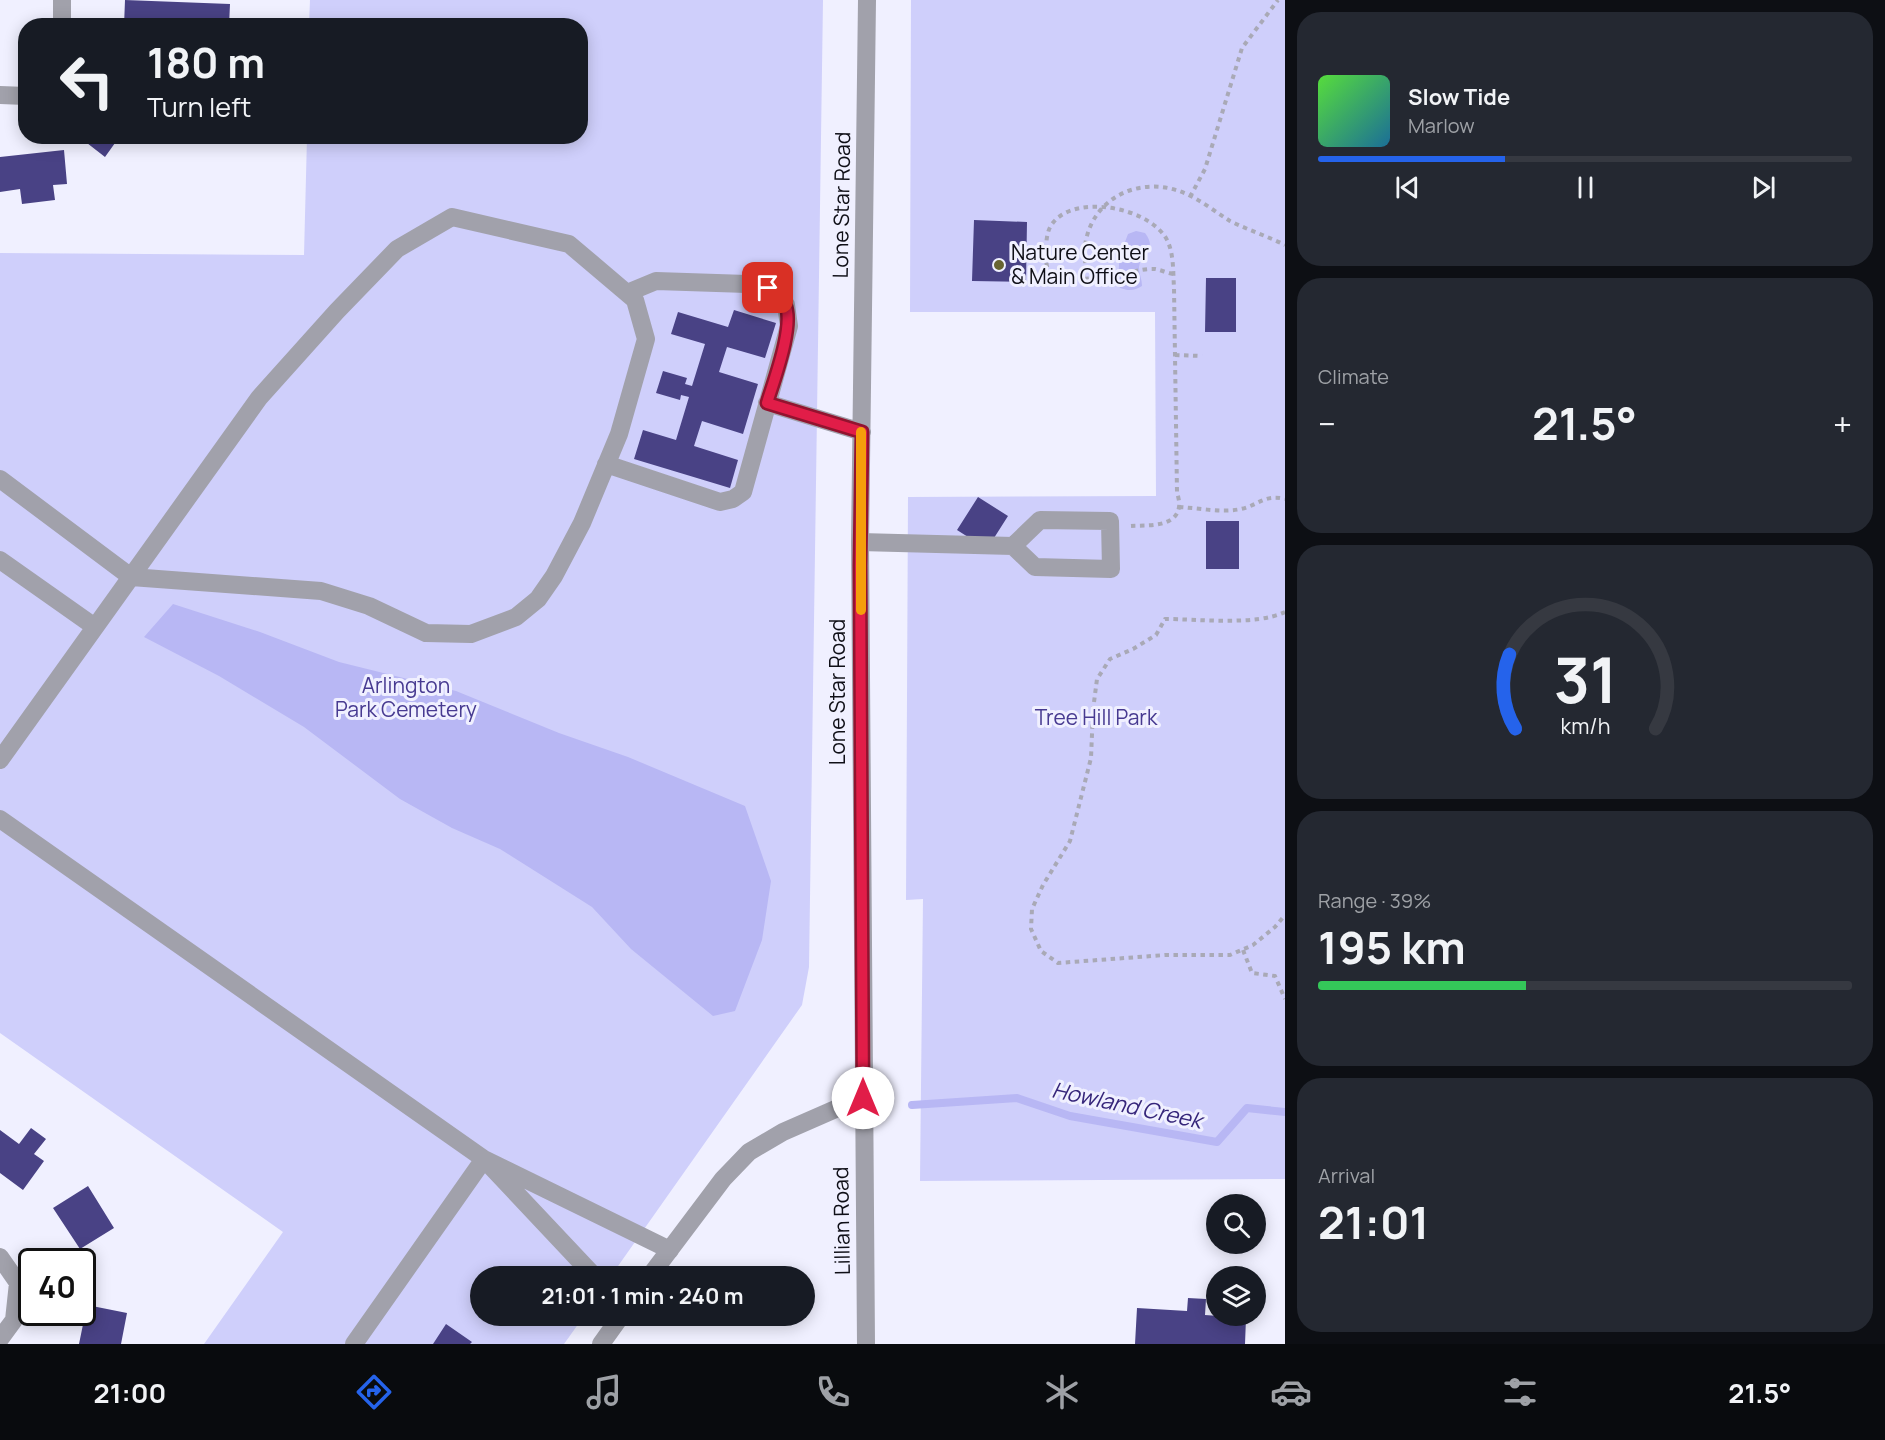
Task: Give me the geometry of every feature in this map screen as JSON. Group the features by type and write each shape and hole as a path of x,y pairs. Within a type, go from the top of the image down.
{"street":[{"path":"62,18 63,0"},
{"name":"Lone Star Road","path":"863,1098 860,542 867,0"},
{"path":"0,95 18,96"},
{"path":"0,479 131,577 321,591 369,606 426,633 471,634 516,617 538,599 554,576 582,523 619,434 646,339 634,300 569,244 452,218 397,249 259,398 131,577 95,627 7,737 0,760"},
{"path":"606,464 720,502 733,500 743,492 789,326 786,305 779,295 768,288 747,284 656,281 627,293"},
{"path":"767,403 862,432"},
{"path":"860,542 1013,546 1035,567 1111,569 1110,521 1040,520 1013,546"},
{"path":"0,560 95,627"},
{"path":"0,819 484,1159 670,1250"},
{"path":"658,1266 723,1179 749,1152 783,1132 863,1098"},
{"name":"Lillian Road","path":"863,1098 866,1344"},
{"path":"484,1159 585,1266"},
{"path":"354,1344 484,1159"},
{"path":"0,1257 18,1283 14,1320 0,1339"},
{"path":"601,1344 614,1326"}],"path":[{"path":"1190,197 1205,169 1242,48 1278,0"},
{"path":"1087,281 1086,240 1091,224 1102,208 1116,195 1146,186 1180,191 1246,229 1285,245"},
{"path":"1110,526 1156,525 1166,522 1176,514 1179,507 1173,274 1168,243 1161,230 1146,218 1132,212 1089,206 1073,209 1061,215 1051,225 1047,236 1047,268 1058,280 1067,282 1105,279 1156,269 1173,274"},
{"path":"1026,249 1047,249"},
{"path":"1175,355 1202,356"},
{"path":"1179,507 1239,509 1251,506 1260,500 1285,499"},
{"path":"1285,612 1252,620 1165,619 1156,635 1110,659 1097,679 1091,758 1070,841 1043,885 1032,909 1031,929 1041,951 1058,963 1165,955 1230,955 1253,945 1275,927 1285,915"},
{"path":"1243,950 1252,973 1275,976 1285,999"}],"green space":[{"name":"Arlington Park Cemetery","path":"310,0 823,0 809,967 802,1005 618,1266 470,1266 470,1326 577,1326 564,1344 204,1344 283,1232 0,1033 0,253 304,255 307,144 588,144 588,18 309,18"},
{"name":"Tree Hill Park","path":"911,0 1285,0 1285,1179 920,1181 923,899 906,900 908,497 1156,496 1155,312 910,312"}],"shaded area":[{"path":"1136,231 1145,233 1150,243 1139,267 1142,286 1134,290 1126,290 1120,288 1118,283 1120,248 1128,234"},
{"path":"173,604 260,632 339,662 456,691 559,733 628,757 745,806 771,881 762,940 735,1011 713,1016 631,949 592,907 500,849 452,828 400,799 304,727 219,676 144,637"}],"building":[{"path":"125,0 230,4 229,18 124,18"},
{"path":"88,144 114,144 105,157"},
{"path":"64,150 67,184 53,185 55,200 22,204 20,189 0,192 0,157"},
{"name":"Nature Center & Main Office","path":"974,220 1027,222 1026,282 972,281"},
{"path":"1206,278 1236,278 1236,332 1205,332"},
{"path":"734,310 776,323 765,358 727,347 719,372 758,384 743,434 702,421 694,446 738,460 730,488 634,459 643,430 676,440 689,397 681,395 680,400 656,393 663,371 687,378 685,384 692,386 705,344 671,334 678,312 728,327"},
{"path":"978,497 1008,516 987,549 957,530"},
{"path":"1206,521 1239,521 1239,569 1206,569"},
{"path":"31,1128 46,1139 34,1154 44,1161 23,1190 0,1173 0,1130 19,1144"},
{"path":"88,1186 114,1228 79,1248 53,1208"},
{"path":"1188,1298 1206,1299 1206,1326 1246,1326 1245,1344 1135,1344 1137,1308 1187,1311"},
{"path":"96,1307 127,1313 121,1344 79,1344 83,1326 96,1326"},
{"path":"446,1324 472,1342 470,1344 433,1344"}],"waterway":[{"name":"Howland Creek","path":"912,1105 1017,1098 1070,1116 1217,1142 1247,1108 1285,1112"}],"slow traffic":[{"path":"861,432 861,610"}],"place":[{"name":"Nature Center & Main Office","path":"999,265"}],"route":[{"path":"768,288 779,295 786,305 789,326 767,403 862,432 860,566 863,1098"}]}
